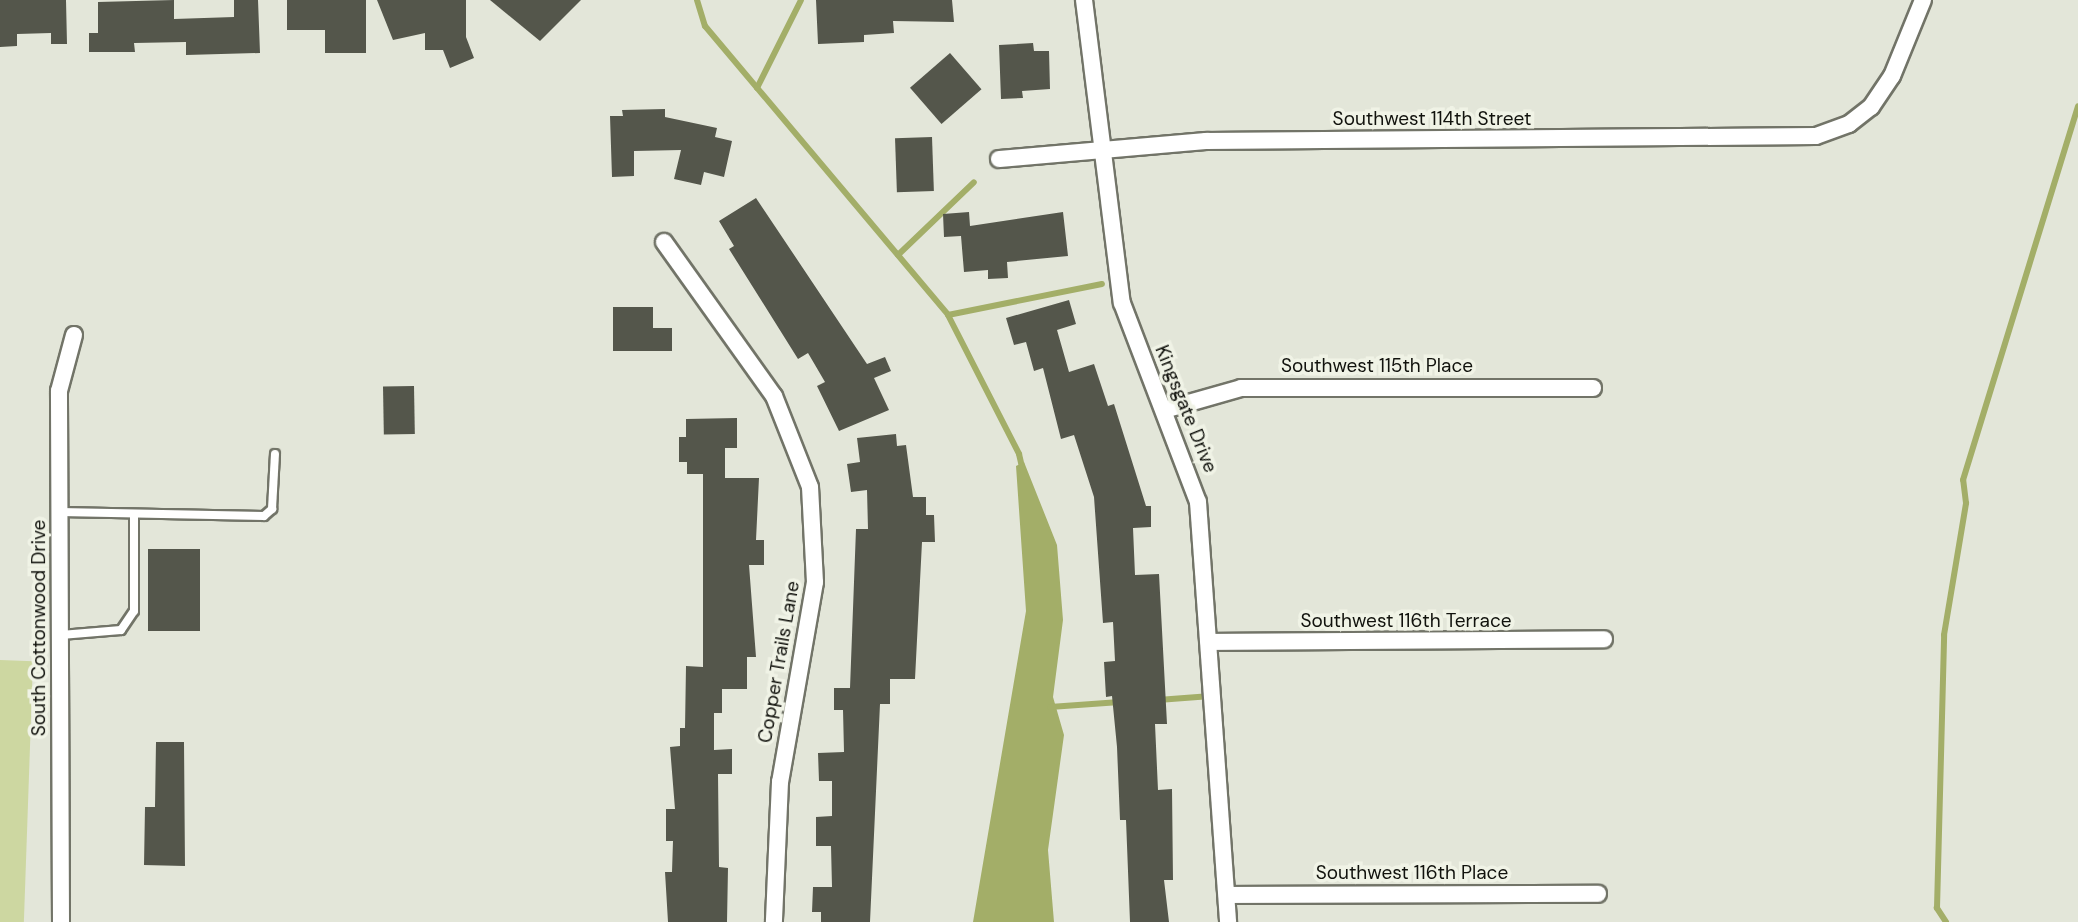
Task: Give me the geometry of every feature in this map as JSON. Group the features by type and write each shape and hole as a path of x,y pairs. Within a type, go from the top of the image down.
{"street":[{"name":"Kingsgate Drive","path":"1084,0 1122,303 1198,502 1228,922"},
{"name":"Southwest 114th Street","path":"999,159 1253,140 1800,138 1833,132 1862,116 1892,76 1923,0"},
{"name":"Copper Trails Lane","path":"664,242 774,396 810,487 815,582 783,757 774,922"},
{"name":"South Cottonwood Drive","path":"61,922 59,391 74,335"},
{"name":"Southwest 115th Place","path":"1164,410 1250,387 1593,388"},
{"name":"Southwest 116th Terrace","path":"1209,642 1604,639"},
{"name":"Southwest 116th Place","path":"1227,895 1598,894"}],"lane":[{"path":"60,512 264,516 272,509 275,454"},
{"path":"61,635 121,630 134,611 134,514"}],"shaded area":[{"path":"1024,462 1057,545 1063,620 1053,697 1064,735 1048,850 1054,922 973,922 1026,611 1016,466"},
{"path":"0,660 33,661 24,922 0,922"}],"building":[{"path":"0,0 66,0 67,44 51,44 51,33 17,34 17,46 0,47"},
{"path":"174,0 174,19 234,17 234,0 258,0 260,53 186,55 186,42 134,43 135,52 89,52 89,33 98,33 98,2"},
{"path":"287,0 366,0 366,53 325,53 325,30 287,30"},
{"path":"377,0 466,0 466,37 474,58 450,68 443,50 425,50 425,33 393,40"},
{"path":"490,0 581,0 540,41"},
{"path":"816,0 952,0 954,22 893,21 894,33 864,35 864,42 818,44"},
{"path":"1033,43 1034,51 1049,51 1050,89 1022,91 1023,98 1001,99 999,45"},
{"path":"950,53 981,89 941,124 910,88"},
{"path":"665,109 665,117 717,128 715,137 732,141 724,177 704,172 701,185 674,179 681,150 634,151 634,176 612,177 610,116 623,116 622,110"},
{"path":"932,137 934,191 897,192 895,138"},
{"path":"756,198 867,364 885,357 891,371 874,378 889,410 839,431 817,386 825,382 808,353 798,359 729,249 734,246 719,221"},
{"path":"969,212 970,226 1063,212 1068,256 1007,262 1008,278 988,279 988,270 964,272 961,236 944,237 943,214"},
{"path":"1069,300 1076,324 1057,330 1069,372 1094,364 1108,406 1114,404 1146,506 1151,506 1151,527 1133,528 1135,575 1159,574 1167,724 1155,724 1158,790 1172,789 1173,880 1164,880 1169,922 1130,922 1126,820 1120,820 1112,696 1106,697 1104,662 1115,661 1113,622 1103,623 1094,497 1074,435 1061,439 1043,368 1034,371 1026,342 1014,345 1006,318"},
{"path":"613,307 653,307 653,328 672,328 672,351 613,351"},
{"path":"414,386 415,434 384,435 383,387"},
{"path":"737,418 737,448 725,448 725,478 759,478 756,540 764,540 764,565 749,565 756,657 747,657 747,689 722,689 722,713 714,713 714,750 732,749 732,774 718,774 719,867 728,868 727,922 668,922 665,872 672,872 673,841 666,841 666,809 675,809 670,747 680,746 680,728 685,728 686,666 703,667 703,474 687,474 687,462 679,462 679,437 686,437 686,419"},
{"path":"896,434 897,446 906,445 913,497 926,497 926,515 934,515 935,542 922,542 915,679 890,679 890,704 880,704 870,922 821,922 821,912 812,912 813,887 832,887 831,846 816,846 816,817 832,816 832,781 819,781 818,753 844,752 843,710 834,710 834,688 850,688 856,529 868,529 867,490 851,492 847,464 860,462 857,438"},
{"path":"148,549 200,549 200,631 148,631"},
{"path":"156,742 184,742 185,866 144,865 145,807 155,807"}],"waterway":[{"path":"697,0 705,26 948,315 1019,454 1023,472"},
{"path":"757,88 801,0"},
{"path":"1946,922 1937,908 1944,635 1966,503 1963,480 2078,106"},
{"path":"898,255 974,182"},
{"path":"948,315 1102,284"},
{"path":"1158,700 1211,696"},
{"path":"1050,707 1120,702"}]}
